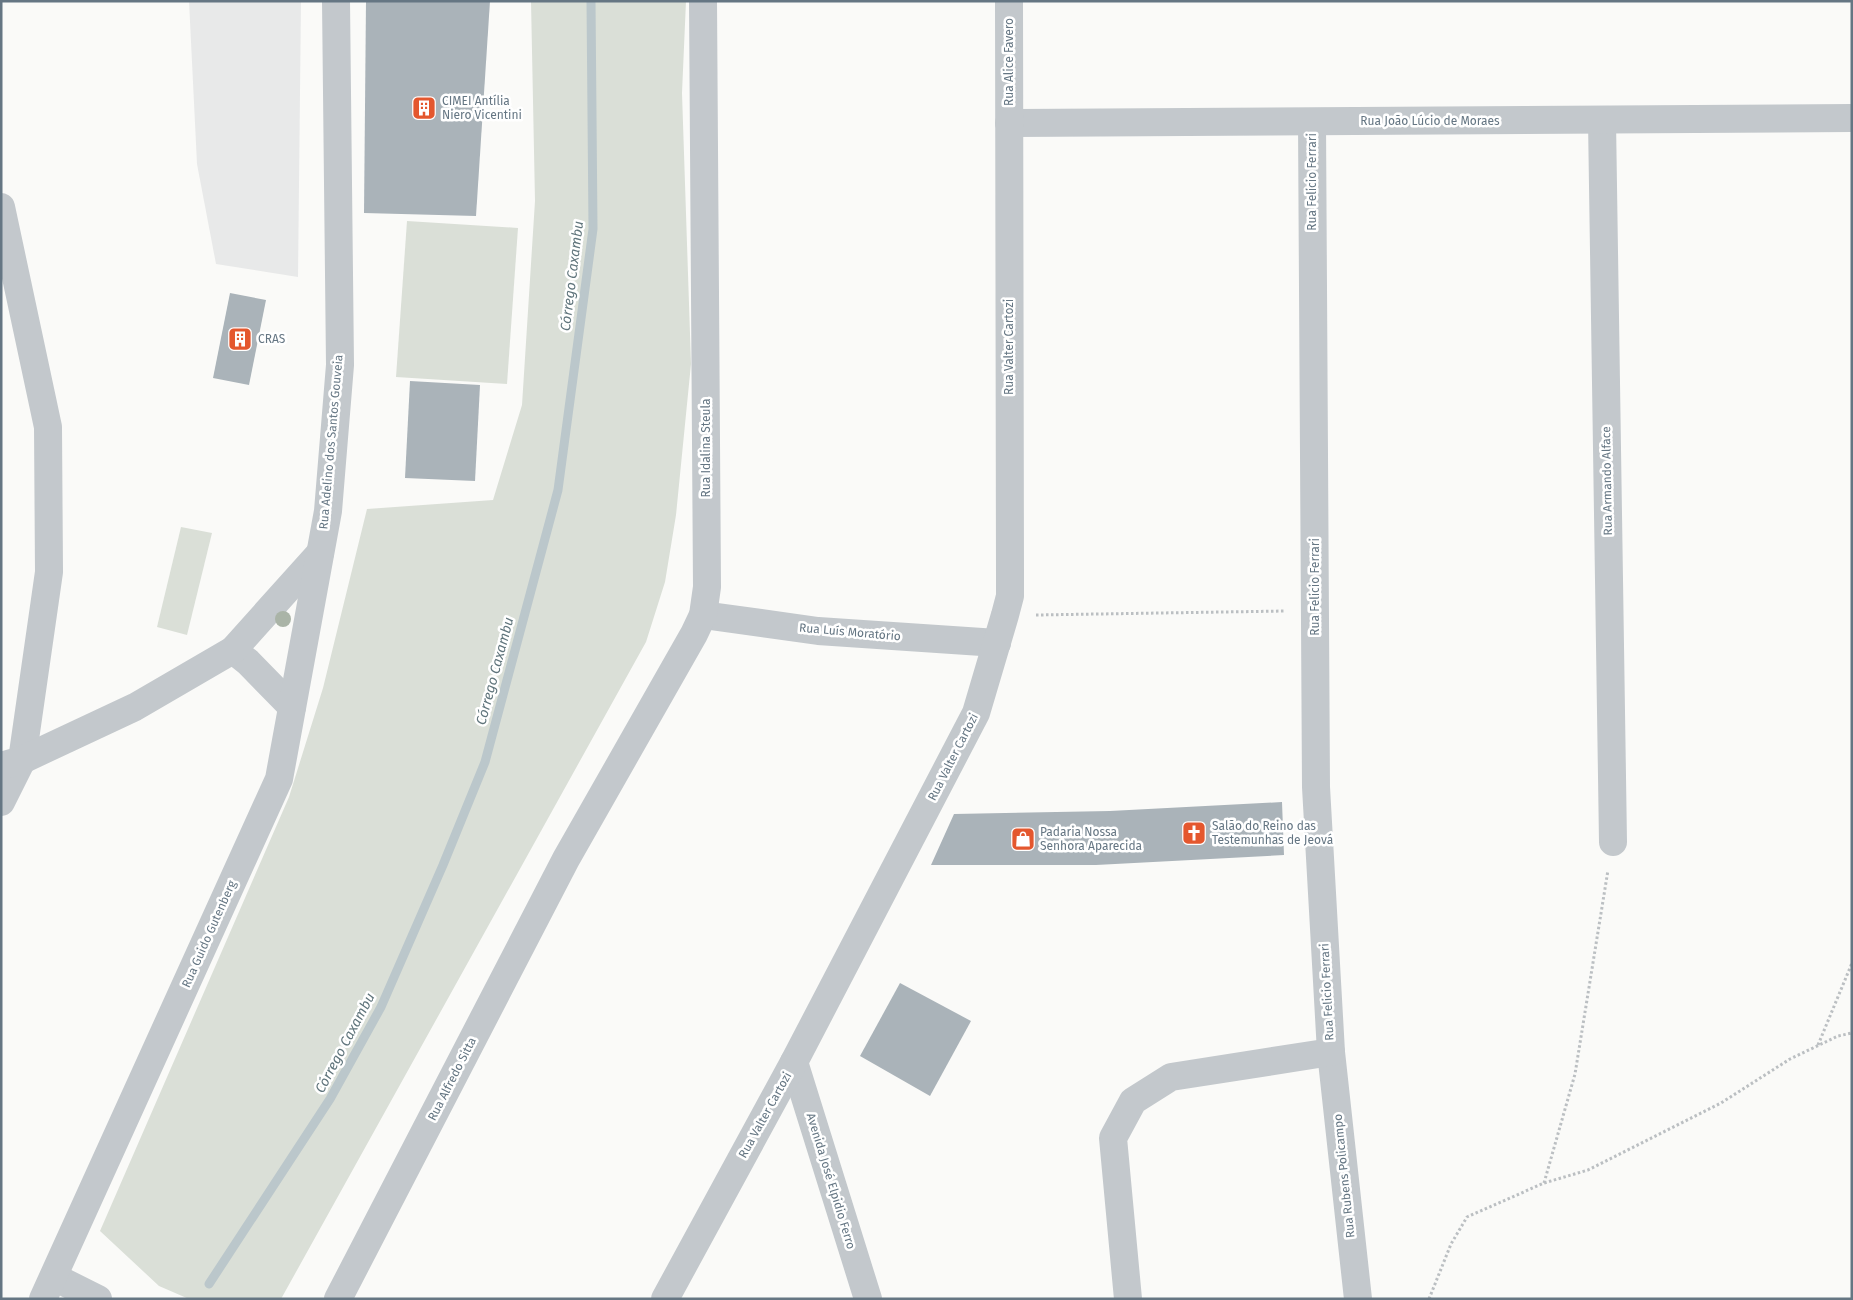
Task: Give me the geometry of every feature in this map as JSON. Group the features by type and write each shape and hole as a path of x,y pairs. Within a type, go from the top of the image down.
{"street":[{"name":"Rua Adelino dos Santos Gouveia","path":"320,553 328,511 340,365 336,1"},
{"name":"Rua Idalina Steula","path":"566,859 694,634 703,615 708,588 703,1"},
{"name":"Rua Alice Favero","path":"1008,1 1009,123"},
{"name":"Rua João Lúcio de Moraes","path":"1009,123 1852,118"},
{"name":"Rua Armando Alface","path":"1602,120 1613,842"},
{"name":"Rua Felicio Ferrari","path":"1312,122 1316,787 1331,1052"},
{"name":"Rua Valter Cartozi","path":"665,1299 794,1062 976,713 1006,615 1010,596 1009,123"},
{"path":"1,206 48,427 49,572 12,763 1,802"},
{"path":"12,763 134,707 233,650 320,553"},
{"name":"Rua Guido Gutenberg","path":"49,1288 279,779 320,553"},
{"name":"Rua Luís Moratório","path":"703,615 818,630 997,643"},
{"path":"233,650 248,662 292,707"},
{"name":"Rua Alfredo Sitta","path":"338,1299 566,859"},
{"path":"1128,1299 1112,1138 1133,1101 1171,1077 1331,1052"},
{"name":"Rua Rubens Policampo","path":"1331,1052 1358,1299"},
{"name":"Avenida José Elpidio Ferro","path":"794,1062 868,1299"},
{"path":"49,1288 98,1299"}],"path":[{"path":"1006,615 1315,610"},
{"path":"1544,1183 1575,1074 1613,842"},
{"path":"1818,1045 1852,963"},
{"path":"1429,1299 1451,1244 1468,1217 1544,1183 1588,1170 1721,1103 1790,1059 1838,1036 1852,1033"}],"shaded area":[{"path":"189,1 301,1 298,277 216,264 197,164"},
{"path":"531,1 686,1 682,93 691,364 676,515 665,582 646,642 281,1299 189,1299 159,1286 100,1231 289,797 323,688 367,509 493,500 522,405 535,201"},
{"path":"407,221 518,228 507,384 396,377"},
{"path":"181,527 212,533 187,635 157,627"}],"building":[{"name":"CIMEI Antília Niero Vicentini","path":"366,1 490,1 476,216 364,213"},
{"name":"CRAS","path":"230,293 266,300 249,385 213,378"},
{"path":"410,381 480,385 475,481 405,478"},
{"path":"1282,802 1284,855 1096,865 931,865 954,814 1110,811"},
{"path":"900,983 971,1021 930,1096 860,1056"}],"waterway":[{"name":"Córrego Caxambu","path":"209,1284 330,1099 381,1007 443,865 485,762 558,490 593,229 591,1"}],"place":[{"name":"CIMEI Antília Niero Vicentini","path":"424,108"},
{"name":"CRAS","path":"240,339"},
{"name":"Salão do Reino das Testemunhas de Jeová","path":"1194,833"},
{"name":"Padaria Nossa Senhora Aparecida","path":"1023,839"}]}
